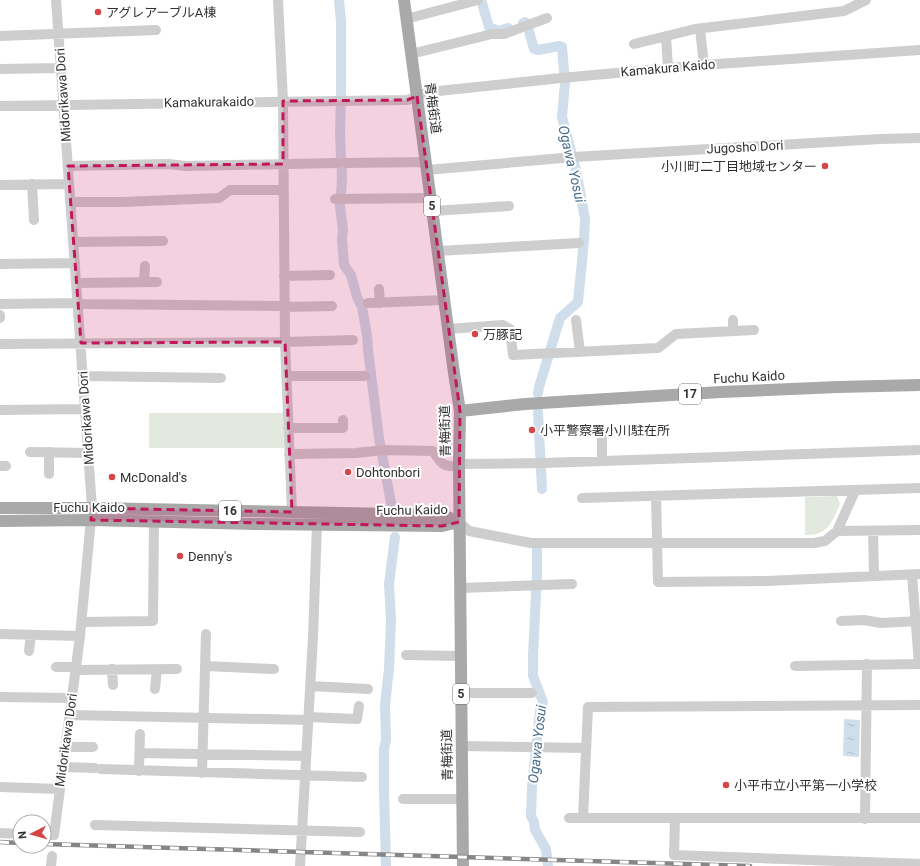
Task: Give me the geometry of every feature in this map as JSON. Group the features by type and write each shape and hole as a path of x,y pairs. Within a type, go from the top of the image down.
{"main road":[{"name":"青梅街道","path":"404,0 460,411 459,522 463,866"},
{"name":"Fuchu Kaido","path":"460,411 525,404 721,392 920,385"},
{"name":"Fuchu Kaido","path":"0,508 91,514 154,522 442,526 459,522"},
{"name":"Fuchu Kaido","path":"0,521 91,514 292,512 443,515 459,522"}],"street":[{"name":"Midorikawa Dori","path":"52,822 60,789 82,622 91,514 86,409 56,0"},
{"path":"278,0 283,101 284,306 292,512"},
{"path":"406,19 478,0"},
{"path":"634,44 700,29 844,11 866,0"},
{"path":"411,54 492,34 504,34 546,18"},
{"path":"700,29 704,65"},
{"path":"0,36 156,30"},
{"path":"666,36 668,68"},
{"name":"Kamakura Kaido","path":"417,96 429,92 668,68 920,50"},
{"path":"0,69 61,68"},
{"name":"Kamakurakaido","path":"0,106 407,100 417,96"},
{"name":"Jugosho Dori","path":"68,166 168,164 186,166 341,163 427,166 920,138"},
{"path":"32,184 34,220"},
{"path":"0,185 69,184"},
{"path":"70,202 122,202 219,198 230,190 283,190"},
{"path":"340,199 431,198"},
{"path":"433,212 509,206"},
{"path":"73,242 146,237 163,241"},
{"path":"438,251 579,244"},
{"path":"0,264 75,263"},
{"path":"144,282 145,266"},
{"path":"284,276 330,275"},
{"path":"77,283 157,282"},
{"path":"379,289 380,303"},
{"path":"368,303 444,300"},
{"path":"0,304 78,303 332,306"},
{"path":"576,320 580,352"},
{"path":"733,320 733,331"},
{"path":"448,329 503,325 510,329 513,355 658,348 676,334 754,330"},
{"path":"0,344 285,342 353,340"},
{"path":"83,376 221,378"},
{"path":"286,376 364,376"},
{"path":"0,410 86,409"},
{"path":"288,428 343,428 343,420"},
{"path":"602,438 602,461"},
{"path":"289,455 380,451 433,451 440,461 448,466 920,450"},
{"path":"30,452 88,453"},
{"path":"49,452 49,474"},
{"path":"582,498 920,488"},
{"path":"459,522 469,531 531,543 814,543 825,541 836,531 855,491"},
{"path":"656,496 658,582 767,581 916,574 920,664 795,666"},
{"path":"82,622 153,621 154,522"},
{"path":"300,866 303,830 317,524"},
{"path":"836,531 920,530"},
{"path":"873,531 874,575"},
{"path":"460,588 572,584"},
{"path":"841,621 864,620 881,623 918,621"},
{"path":"0,634 80,636"},
{"path":"202,773 206,634"},
{"path":"29,651 31,635"},
{"path":"406,655 460,656"},
{"path":"866,819 867,664"},
{"path":"205,666 274,669"},
{"path":"56,667 112,669 177,668"},
{"path":"262,668 263,679"},
{"path":"112,669 113,685"},
{"path":"155,689 156,669"},
{"path":"310,686 368,689"},
{"path":"461,693 532,693"},
{"path":"0,697 72,698"},
{"path":"583,818 588,707 920,705"},
{"path":"70,715 357,719 359,706"},
{"path":"139,771 140,734"},
{"path":"461,746 586,748"},
{"path":"66,747 94,747"},
{"path":"140,753 306,756"},
{"path":"63,767 139,771 362,777"},
{"path":"0,787 60,789"},
{"path":"403,799 462,799"},
{"path":"569,818 920,818"},
{"path":"675,818 674,855 920,864"},
{"path":"95,825 360,832"},
{"path":"0,833 12,834"}],"highlighted area":[{"path":"417,96 460,411 459,522 442,526 91,520 92,508 292,512 285,342 81,343 68,166 283,164 283,101 407,100"}],"shaded area":[{"path":"149,413 283,413 284,448 149,448"},
{"path":"837,496 840,504 828,527 819,533 805,535 805,497"}],"water":[{"path":"844,719 860,720 859,757 843,756"}],"waterway":[{"path":"339,0 341,21 340,135 342,178 340,207 343,230 342,239 344,265 351,275 357,297 362,307 367,335 379,438 391,503"},
{"name":"Ogawa Yosui","path":"481,0 490,30 494,29 499,31 508,28"},
{"name":"Ogawa Yosui","path":"523,23 525,22 527,24 534,49 538,50 559,46 562,47 565,83 562,117 576,170 585,219 578,302 560,318 538,393"},
{"name":"Ogawa Yosui","path":"538,412 542,489"},
{"path":"386,866 384,791 384,749 386,740 385,705 389,669 391,619 389,584 395,537"},
{"name":"Ogawa Yosui","path":"537,548 533,676 543,702 540,711 537,738 532,787 531,816 534,822 535,830 546,849 548,866"}],"railway":[{"path":"0,842 12,843"},
{"path":"52,844 750,866"}],"place":[{"name":"アグレアーブルA棟","path":"98,12"},
{"name":"小川町二丁目地域センター","path":"825,166"},
{"name":"万豚記","path":"475,334"},
{"name":"小平警察署小川駐在所","path":"532,430"},
{"name":"Dohtonbori","path":"348,472"},
{"name":"McDonald's","path":"112,477"},
{"name":"Denny's","path":"180,556"},
{"name":"小平市立小平第一小学校","path":"726,785"}]}
